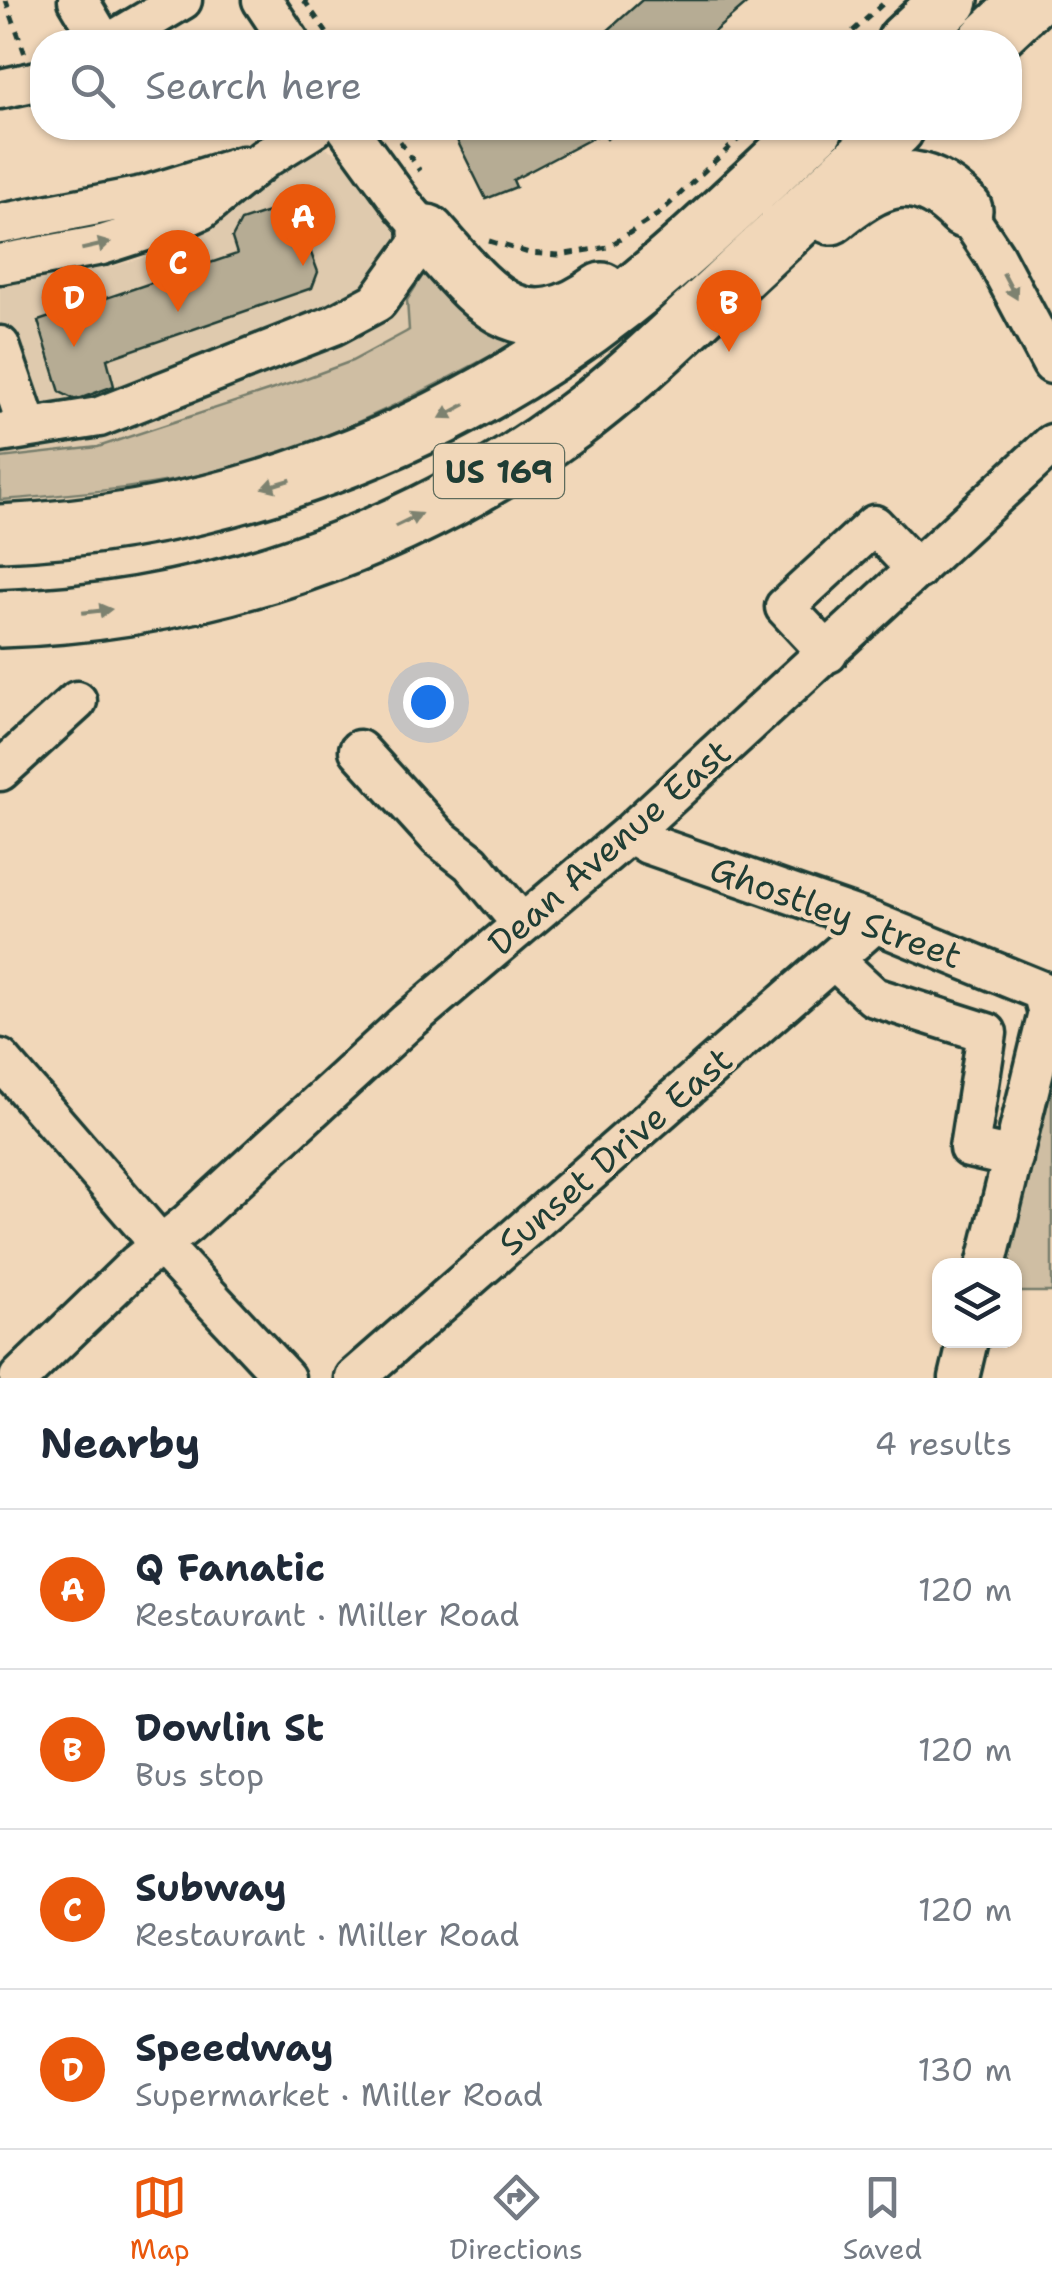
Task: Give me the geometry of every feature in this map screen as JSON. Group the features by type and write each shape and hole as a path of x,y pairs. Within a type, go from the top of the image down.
{"highway":[{"path":"888,12 950,0"},
{"path":"999,30 1030,0"},
{"path":"427,232 495,305 540,317 567,312 630,270 753,157 789,140"},
{"name":"US 169","path":"0,533 129,520 241,495 345,460 437,419 504,383 623,301 690,246 801,140"},
{"name":"US 169","path":"0,619 64,615 164,601 277,572 380,534 473,486 570,424 620,385 883,140"},
{"path":"620,385 686,353 858,193 880,182 918,180 948,194 964,210"}],"street":[{"path":"78,0 95,30"},
{"path":"131,30 182,0"},
{"path":"262,0 282,30"},
{"path":"0,264 120,240 177,221 200,210 295,140"},
{"path":"0,346 14,431 99,417 334,324 377,302 427,232 355,140"},
{"path":"0,224 148,195 264,159"},
{"path":"964,210 994,255 1052,364"},
{"name":"Dean Avenue East","path":"19,1378 160,1244 188,1223 406,1023 630,833 1052,444"},
{"path":"828,652 785,607 874,525 916,570"},
{"path":"0,771 76,701"},
{"path":"359,750 439,838 471,863 522,924"},
{"name":"Ghostley Street","path":"630,833 648,844 874,924 1042,992 1048,1013 1013,1158"},
{"name":"Sunset Drive East","path":"355,1378 874,924"},
{"path":"834,960 874,997 988,1033 969,1148 1013,1158 988,1258"},
{"path":"0,1059 160,1244 285,1378"},
{"path":"959,1378 966,1348"}],"path":[{"path":"6,0 25,84"},
{"path":"304,0 325,30"},
{"path":"860,30 888,12"},
{"path":"399,140 422,174"},
{"path":"486,240 529,253 558,255 608,247 660,213 737,140"}],"shaded area":[{"path":"315,148 326,148 342,157 433,259 418,395 247,464 74,495 0,500 0,284 55,263 111,267 179,247 208,218"},
{"path":"433,259 518,341 352,424 248,463 157,483 0,500 0,458 98,447 352,361 406,332 407,300"},
{"path":"1052,1071 1052,1292 1022,1292 1022,1258 1008,1258"}],"building":[{"path":"642,0 751,0 716,30 608,30"},
{"path":"457,140 589,140 513,180 516,187 486,199"},
{"path":"293,204 318,272 312,288 107,359 114,386 76,400 60,392 38,321 237,254 232,238 241,221"}],"place":[{"name":"Q Fanatic","path":"303,266"},
{"name":"Subway","path":"178,312"},
{"name":"Speedway","path":"74,347"},
{"name":"Dowlin St","path":"729,352"}]}
